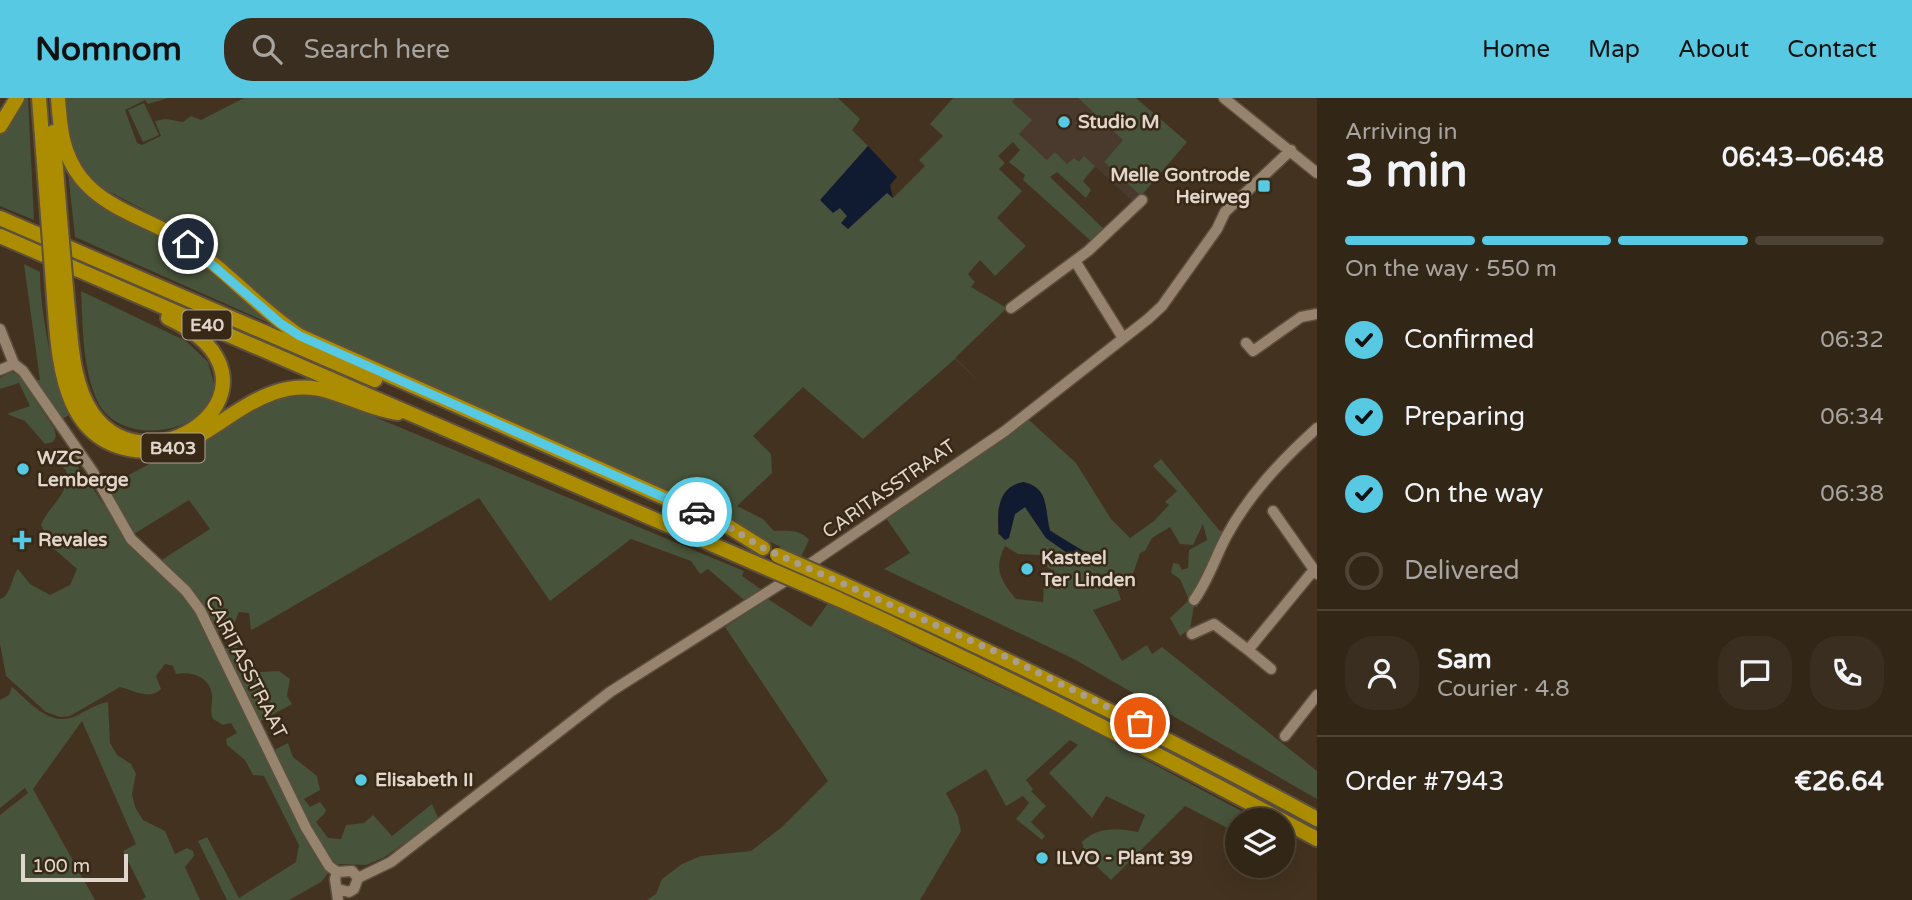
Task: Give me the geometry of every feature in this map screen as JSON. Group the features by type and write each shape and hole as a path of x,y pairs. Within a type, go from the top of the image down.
{"highway":[{"path":"0,126 17,98"},
{"name":"B403","path":"39,98 61,299 60,362 73,408 98,436 124,448 157,452 174,448 264,396 296,385 330,391 382,411 415,415"},
{"name":"B403","path":"51,98 54,217"},
{"path":"58,98 63,144 82,181 106,200 188,244 290,330 726,525 763,548"},
{"name":"E40","path":"0,218 763,548 996,652 1140,723 1317,819"},
{"name":"E40","path":"0,236 838,599 987,667 1121,733 1317,839"},
{"name":"B403","path":"0,245 135,302 202,337 218,356 224,380 221,398 210,416 188,432 159,442 125,438 98,420 85,399 79,381 61,299"}],"street":[{"path":"1224,98 1291,150 1312,161 1317,173"},
{"name":"CARITASSTRAAT","path":"338,894 354,889 358,878 391,862 610,692 782,583 1005,431 1162,306 1217,229 1225,212 1291,150"},
{"path":"1011,308 1075,261 1115,228 1142,200"},
{"path":"1075,261 1123,338"},
{"path":"1246,343 1253,351 1301,317 1317,314"},
{"name":"CARITASSTRAAT","path":"0,329 14,364 23,371 93,472 131,539 186,591 200,610 306,828 333,869"},
{"path":"0,370 14,364"},
{"path":"1194,600 1225,537 1255,492 1277,464 1317,428"},
{"path":"1248,649 1315,573 1273,511"},
{"path":"1192,634 1214,624 1271,669"},
{"path":"1285,736 1317,695"},
{"path":"338,894 333,869 352,871 358,878"}],"shaded area":[{"path":"1015,98 1078,98 1124,140 1104,162 1141,196 1133,202 1096,167 1090,173 1074,159 1067,165 1047,160 999,115"}],"green space":[{"path":"21,98 28,98 34,220 0,206 0,132"},
{"path":"64,98 168,98 148,104 145,100 125,110 137,143 142,145 161,136 155,121 166,119 183,122 191,116 201,120 244,98 838,98 860,119 852,130 868,146 821,200 839,207 848,216 842,223 887,192 893,198 925,166 919,160 943,136 930,124 953,98 1015,98 1012,102 1032,120 1019,134 1047,160 1055,152 1067,164 1074,158 1079,162 1084,156 1095,166 1083,181 1091,190 1086,198 1057,172 1050,177 1105,230 1091,241 1023,180 1025,175 1009,162 1020,150 1013,142 998,156 1005,163 999,169 1022,191 997,218 1026,246 995,276 980,260 968,274 975,282 971,287 1007,308 955,358 984,386 955,359 863,439 803,387 753,436 771,454 772,473 737,506 763,519 774,531 793,531 805,536 809,540 801,557 726,520 295,330 220,260 176,227 97,185 76,157 70,141"},
{"path":"1078,98 1136,98 1187,142 1141,196 1104,162 1123,140"},
{"path":"144,103 159,135 143,142 128,110"},
{"path":"68,172 81,186 109,207 169,239 196,257 271,324 75,237"},
{"path":"24,264 40,272 48,345 69,415 61,420 36,380 40,380"},
{"path":"81,291 186,341 208,362 215,387 205,409 177,427 161,430 130,428 104,411 96,398 88,372"},
{"path":"11,372 18,374 54,428 56,436 53,442 45,444 25,421 7,414 30,406 19,383 0,389 0,378"},
{"path":"285,392 315,392 744,571 742,576 762,590 744,600 708,569 700,574 691,561 631,539 550,601 479,498 259,626 251,630 249,613 239,612 234,624 216,632 160,561 210,529 189,500 134,534 108,486"},
{"path":"1028,419 1076,463 1111,519 1130,538 1154,521 1169,505 1165,502 1177,491 1153,466 1161,459 1219,530 1225,532 1201,576 1197,607 1194,606 1190,629 1180,636 1170,618 1189,600 1180,579 1171,573 1173,563 1179,564 1182,570 1188,568 1189,550 1207,540 1203,524 1193,545 1180,544 1170,527 1152,538 1145,551 1140,553 1129,586 1117,588 1121,600 1093,610 1122,661 1147,645 1152,654 1162,647 1317,771 1317,799 1074,659 884,569 910,553 886,518","holes":["1023,482 1032,485 1042,494 1050,530 1086,554 1086,566 1046,538 1025,507 1015,514 1003,536 998,534 998,509","1005,546 1018,554 1041,555 1048,568 1055,571 1044,579 1043,602 1016,599 1006,586 999,568"]},
{"path":"60,449 67,451 134,548 181,591 223,649 236,644 245,667 251,666 260,672 279,671 290,679 287,696 292,704 261,721 274,750 288,743 293,757 317,776 320,790 304,799 310,807 320,802 326,810 316,822 328,838 341,839 346,825 364,823 373,815 392,836 432,804 439,820 383,858 366,865 340,864 333,867 321,882 289,900 227,900 198,841 207,837 239,898 296,862 299,845 264,776 253,775 245,760 227,745 226,739 237,733 231,723 223,725 213,719 212,695 208,684 188,673 176,674 173,666 165,664 156,676 161,689 156,692 141,694 120,687 70,716 60,717 46,712 6,676 0,644 0,599 9,591 18,569 30,584 50,595 70,585 77,569 52,547 41,525 62,493 67,478 66,470 53,459"},
{"path":"768,599 811,627 829,602 922,650 1069,719 1236,808 1225,808 1225,827 1185,806 1111,880 1085,855 1082,842 1101,831 1116,829 1138,832 1145,815 1106,796 1092,818 1049,773 1078,745 1070,740 1026,780 1033,789 1031,791 1046,806 1031,822 1045,836 1042,840 1016,819 1029,803 1023,796 1006,806 986,769 946,793 958,816 961,831 920,900 647,900 656,894 662,879 682,864 701,856 751,851 782,827 828,781 725,627"},
{"path":"12,687 42,713 59,719 68,719 108,702 110,743 117,755 131,764 136,774 132,794 135,807 143,820 165,831 175,854 187,848 193,851 194,856 185,867 200,900 141,900 146,897 123,851 136,844 82,721 33,789 95,900 0,900 0,815 28,793 25,788 0,808 0,700 9,695"}],"water":[{"path":"868,146 897,177 890,185 893,198 887,193 848,229 841,223 847,216 840,208 833,213 820,200"},
{"path":"1023,482 1032,485 1042,494 1050,531 1092,556 1086,566 1046,538 1025,507 1015,514 1009,538 1005,540 999,534 998,517 1003,495 1014,485"}],"way so far":[{"path":"697,512 726,525 763,548 996,652 1140,723"}],"place":[{"name":"Studio M","path":"1064,122"},
{"name":"Melle Gontrode Heirweg","path":"1264,186"},
{"name":"WZC Lemberge","path":"23,469"},
{"name":"Revales","path":"22,540"},
{"name":"Kasteel Ter Linden","path":"1027,569"},
{"name":"Elisabeth II","path":"361,780"},
{"name":"ILVO - Plant 39","path":"1042,858"}],"route":[{"path":"188,244 280,323 300,336 697,512"}]}
